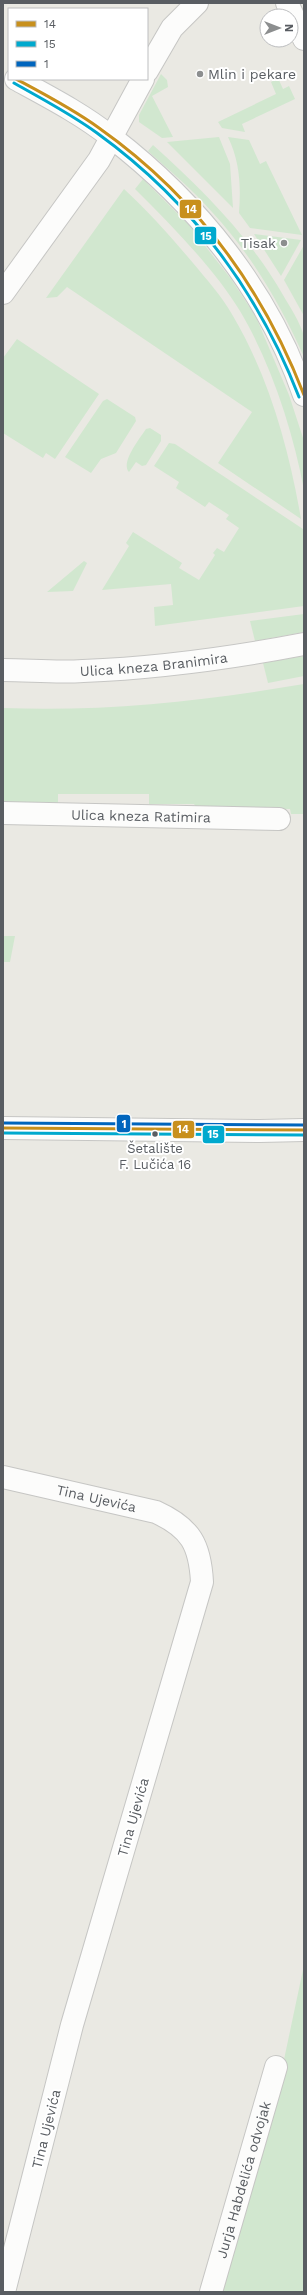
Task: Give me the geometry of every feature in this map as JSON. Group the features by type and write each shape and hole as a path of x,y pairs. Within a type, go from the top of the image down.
{"street":[{"path":"148,69 172,28 196,3"},
{"path":"287,3 304,39"},
{"path":"18,80 74,111 111,137 165,183 206,227 251,286 281,335 304,395"},
{"path":"3,293 99,160 142,80"},
{"name":"Ulica kneza Branimira","path":"3,670 80,672 124,669 237,657 304,644"},
{"name":"Ulica kneza Ratimira","path":"3,813 279,819"},
{"path":"3,1128 244,1131 304,1130"},
{"name":"Tina Ujevića","path":"3,1477 156,1512 174,1520 193,1542 201,1558 202,1582 72,2025 4,2292"},
{"name":"Jurja Habdelića odvojak","path":"211,2292 276,2067"}],"green space":[{"path":"161,74 167,80 168,87 152,96 173,137 162,138 139,122 139,115"},
{"path":"278,78 283,89 289,86 295,99 242,124 245,132 222,128 218,122 276,94 271,82"},
{"path":"219,137 230,164 233,208 167,142"},
{"path":"228,137 249,140 260,164 266,161 302,235 250,228 239,213 239,174 235,156"},
{"path":"153,145 190,179 224,215 240,233 270,273 300,325 304,336 304,357 275,299 240,245 205,204 148,151"},
{"path":"143,179 188,224 231,279 256,317 289,395 304,441 304,490 294,444 280,398 262,353 251,331 240,311 217,278 177,232 135,189"},
{"path":"124,189 160,225 214,288 229,309 246,339 267,389 284,440 301,519 218,463 252,412 67,287 57,297 46,298"},
{"path":"254,234 301,240 281,276"},
{"path":"304,245 304,316 284,280"},
{"path":"17,339 99,394 55,459 46,453 43,458 3,433 3,358"},
{"path":"107,399 135,417 136,421 116,453 101,459 91,473 65,457 103,401"},
{"path":"150,428 161,435 161,441 146,465 142,466 136,462 129,472 127,463 132,450 146,429"},
{"path":"169,443 175,444 303,529 304,606 155,626 154,607 173,605 171,584 102,590 129,546 126,543 133,532 182,563 179,568 199,580 215,555 213,553 217,548 224,552 239,528 226,519 229,515 209,502 205,507 176,488 179,482 154,466"},
{"path":"84,561 87,563 73,591 47,592"},
{"path":"304,614 304,632 255,641 250,621"},
{"path":"304,656 304,676 268,683 263,663"},
{"path":"304,684 304,814 291,814 290,809 198,810 194,804 149,804 149,794 58,794 58,809 3,809 3,708 79,708 154,704"},
{"path":"3,936 15,936 10,962 3,962"},
{"path":"304,1965 304,2292 220,2292 282,2069"}],"transit line":[{"name":"14","path":"18,80 69,108 99,128 134,155 166,183 195,214 222,246 268,317 287,355 304,395"},
{"name":"15","path":"14,83 67,113 97,133 131,159 191,218 218,250 263,320 282,357 299,397"},
{"name":"1","path":"3,1123 304,1125"},
{"name":"14","path":"3,1128 304,1130"},
{"name":"15","path":"3,1133 304,1135"}],"place":[{"name":"Mlin i pekare","path":"200,74"},
{"name":"Tisak","path":"284,243"},
{"name":"Šetalište F. Lučića 16","path":"155,1134"}]}
